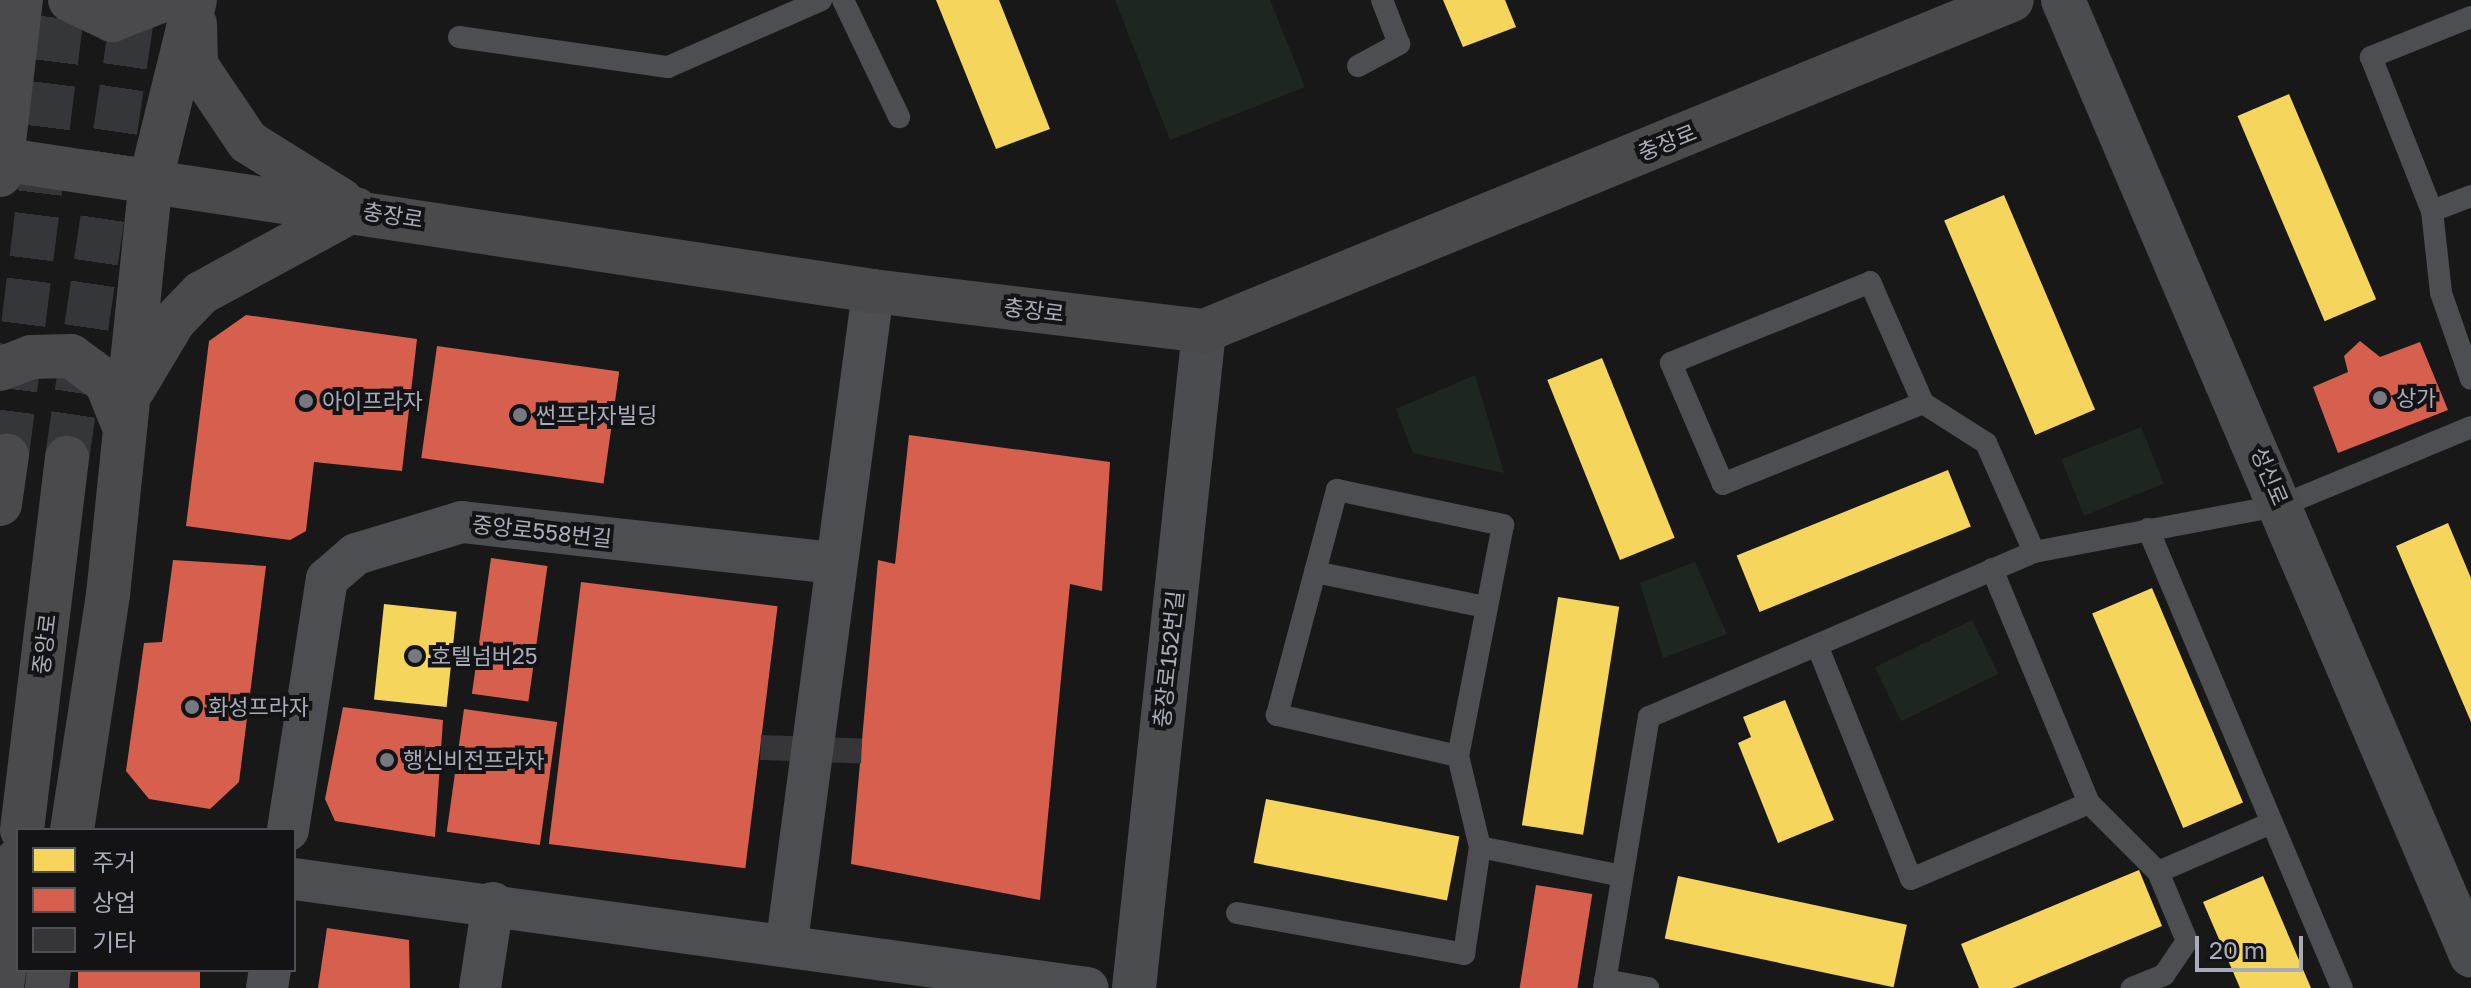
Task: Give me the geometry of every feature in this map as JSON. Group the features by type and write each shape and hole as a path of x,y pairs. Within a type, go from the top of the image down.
{"main road":[{"path":"0,34 18,0"},
{"path":"1,165 18,0"},
{"path":"70,0 112,20 184,2"},
{"name":"충장로","path":"1,165 151,179 873,291 1204,331 2012,0"},
{"path":"72,828 126,414 151,179 184,2"},
{"path":"126,414 174,321 201,293 356,209 248,142 214,101 196,65 184,2"},
{"path":"0,369 31,357 71,356 106,382 126,414"},
{"path":"0,504 7,455"},
{"name":"중앙로","path":"22,828 67,458"},
{"path":"2,988 16,875"}],"street":[{"name":"성신로","path":"2063,0 2283,505 2471,955"},
{"path":"787,941 833,563 873,291"},
{"name":"충장로152번길","path":"1134,988 1204,331"},
{"name":"중앙로558번길","path":"288,828 327,579 356,554 462,522 833,563"},
{"path":"296,879 787,941 1088,988"},
{"path":"480,988 493,903"}],"lane":[{"path":"459,37 668,67 821,0"},
{"path":"843,0 899,117"},
{"path":"1358,66 1399,44 1382,0"},
{"path":"2471,17 2371,57 2432,211 2441,293 2471,379"},
{"path":"2432,211 2471,196"},
{"path":"1923,403 1723,484 1671,363 1870,282 1923,403 1986,443 2034,552"},
{"path":"1648,988 1604,984 1649,717 2034,552 2283,505 2471,427"},
{"path":"1237,913 1464,954 1480,847 1458,756 1503,525 1337,490 1277,715 1458,756"},
{"path":"2148,529 2342,988"},
{"path":"1992,569 2089,803 2158,872 2187,941 2167,982 2132,988"},
{"path":"1315,572 1486,607"},
{"path":"1817,645 1911,879 2089,803"},
{"path":"2158,872 2271,823"},
{"path":"1480,847 1622,876"}],"shaded area":[{"path":"1115,0 1270,0 1305,87 1170,140"},
{"path":"1475,375 1504,473 1413,453 1396,409"},
{"path":"2141,427 2164,484 2084,516 2061,459"},
{"path":"1695,562 1727,634 1663,658 1640,583"},
{"path":"1972,620 1998,674 1901,721 1875,667"}],"building: 주거":[{"path":"936,0 999,0 1050,129 996,149"},
{"path":"1443,0 1505,0 1516,27 1463,47"},
{"path":"2289,94 2376,299 2325,321 2237,116"},
{"path":"2004,195 2095,409 2035,435 1944,220"},
{"path":"1602,358 1675,538 1620,560 1547,380"},
{"path":"1948,470 1971,527 1759,612 1737,555"},
{"path":"2448,523 2471,578 2471,722 2396,546"},
{"path":"2152,588 2243,802 2183,828 2092,613"},
{"path":"1558,597 1619,607 1583,835 1522,825"},
{"name":"호텔넘버25","path":"384,604 457,612 447,707 374,699"},
{"path":"1785,700 1834,820 1778,843 1738,743 1751,737 1743,717"},
{"path":"1266,799 1459,837 1447,900 1254,863"},
{"path":"2139,870 2162,926 2013,988 1979,988 1961,944"},
{"path":"1678,876 1907,925 1894,987 1665,939"},
{"path":"2263,876 2311,988 2240,988 2203,902"}],"building: 상업":[{"name":"아이프라자","path":"246,315 417,339 402,471 314,462 306,531 290,540 186,526 209,341"},
{"name":"상가","path":"2360,341 2380,357 2420,342 2448,410 2338,453 2313,387 2348,372 2344,356"},
{"name":"썬프라자빌딩","path":"437,346 619,372 603,484 421,458"},
{"path":"909,435 1110,462 1102,591 1070,584 1040,900 851,864 878,560 895,564"},
{"path":"491,558 547,566 528,702 472,694"},
{"name":"화성프라자","path":"173,560 266,566 239,782 210,809 149,799 126,771 144,643 162,642"},
{"path":"581,582 778,606 745,868 549,844"},
{"name":"행신비전프라자","path":"343,707 443,720 435,837 335,821 325,799"},
{"path":"464,709 557,722 540,845 447,832"},
{"path":"1536,885 1592,894 1577,988 1520,988"},
{"path":"327,928 409,940 410,988 318,988"},
{"path":"78,972 200,972 200,988 78,988"}],"building: 기타":[{"path":"761,735 862,739 861,764 760,760"}],"tunnel":[{"path":"7,455 64,0"},
{"path":"67,458 135,0"}],"place":[{"name":"상가","path":"2380,398"},
{"name":"아이프라자","path":"306,401"},
{"name":"썬프라자빌딩","path":"520,415"},
{"name":"호텔넘버25","path":"415,656"},
{"name":"화성프라자","path":"192,707"},
{"name":"행신비전프라자","path":"387,760"}]}
